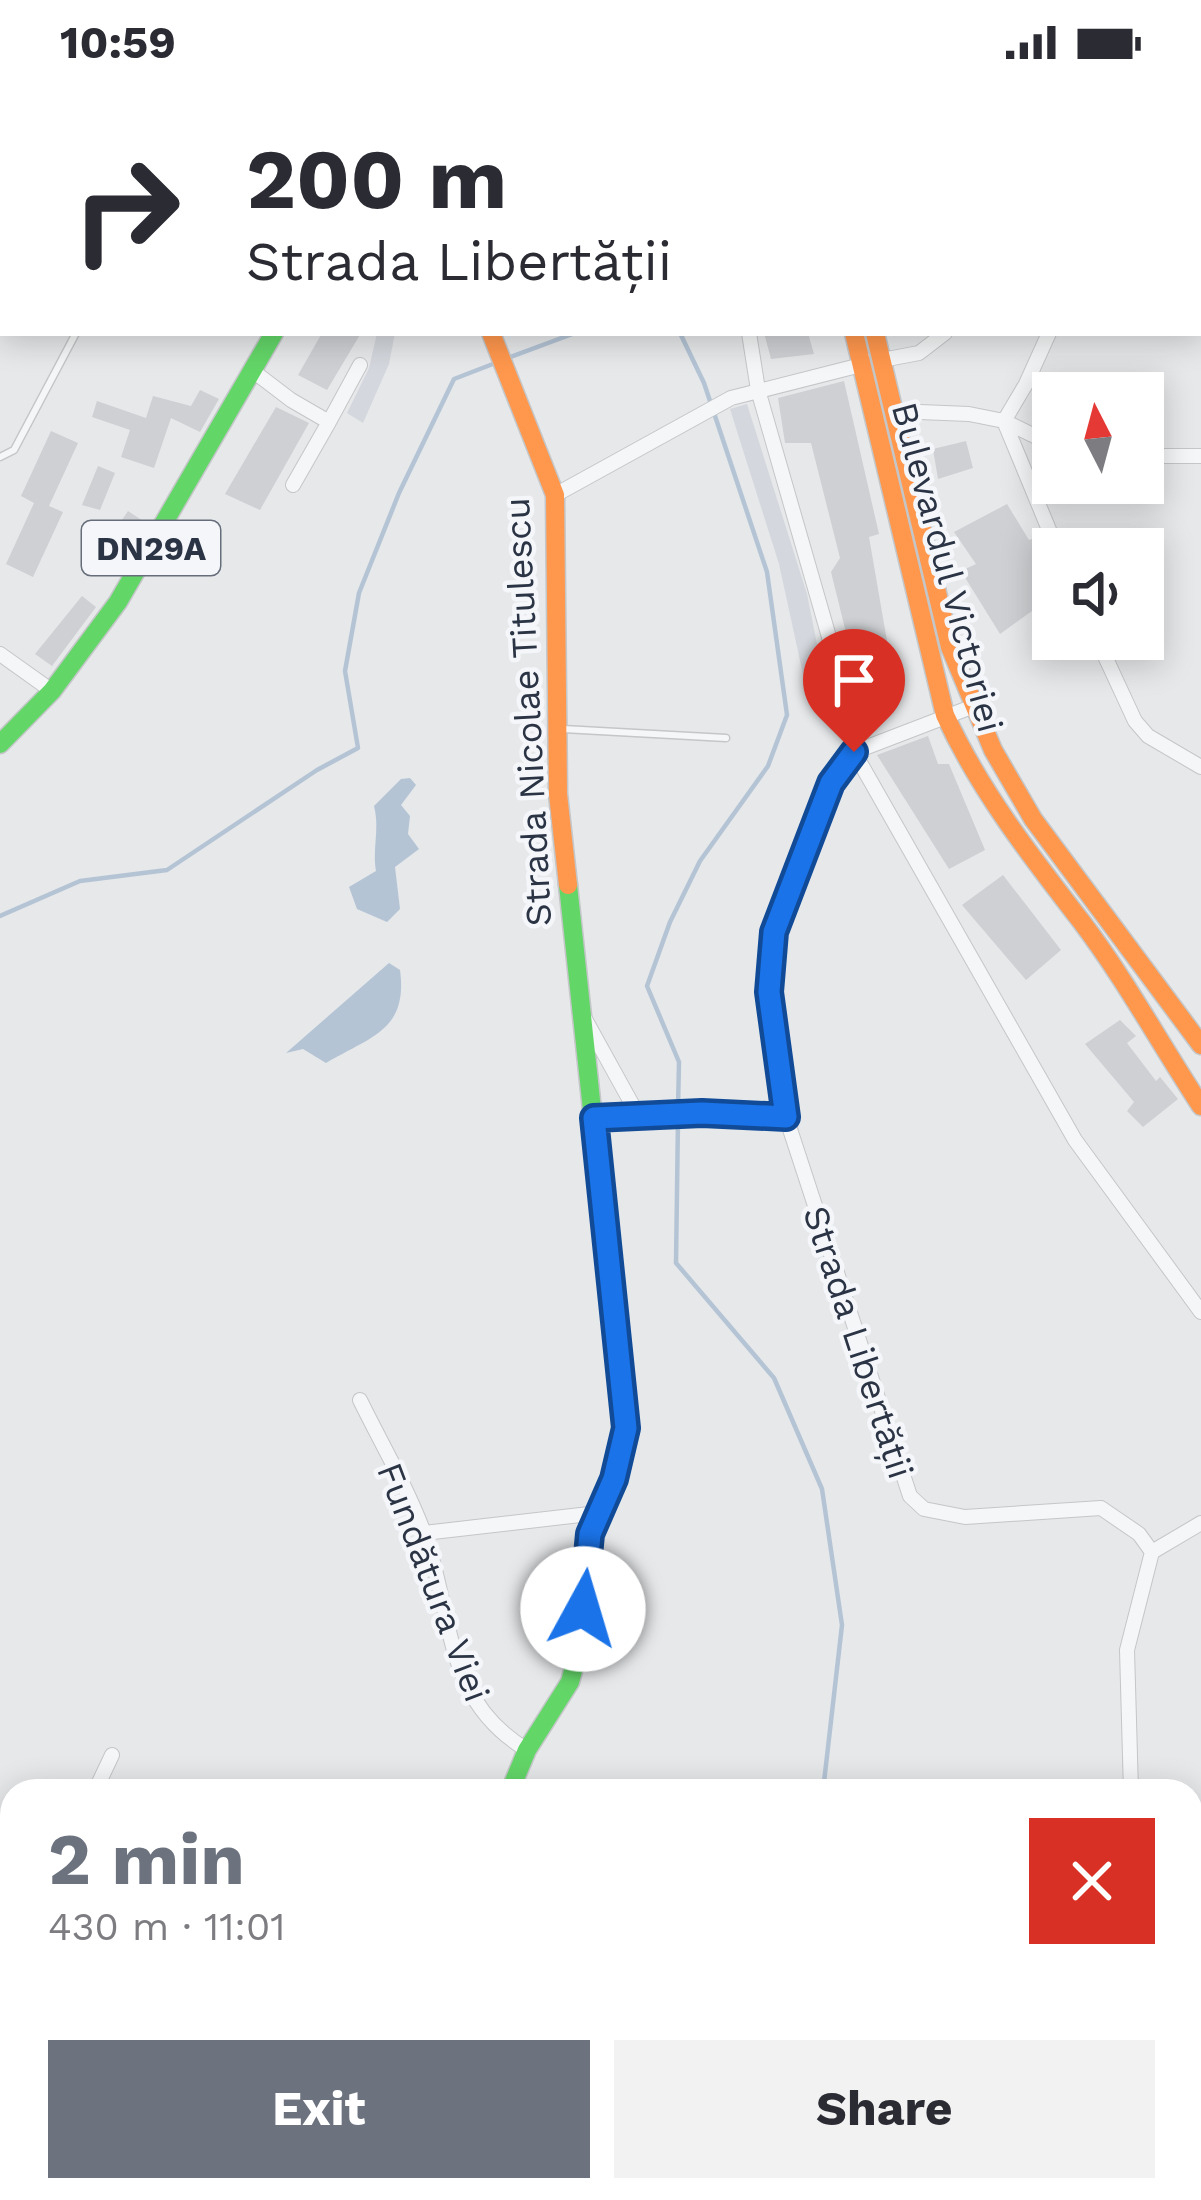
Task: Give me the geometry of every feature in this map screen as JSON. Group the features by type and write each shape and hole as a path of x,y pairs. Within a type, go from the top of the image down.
{"main road":[{"name":"DN29A","path":"0,744 52,691 118,602 272,336"},
{"name":"Strada Nicolae Titulescu","path":"492,336 555,495 558,794 626,1428 614,1479 590,1534 582,1637 570,1682 527,1750 515,1779"},
{"name":"Bulevardul Victoriei","path":"855,336 945,715 969,768 1052,888 1082,923 1201,1106"},
{"name":"Bulevardul Victoriei","path":"876,336 950,647 993,750 1033,819 1201,1045"}],"street":[{"path":"749,336 758,390 844,689"},
{"path":"555,495 731,398 861,365 862,358 873,352 882,360 919,352 941,336"},
{"path":"1004,421 1048,336"},
{"path":"293,485 360,364"},
{"path":"253,371 329,422"},
{"path":"895,411 969,414 1004,421 1032,435"},
{"path":"1004,421 1048,528"},
{"path":"1164,456 1201,456"},
{"path":"0,654 52,691"},
{"path":"1106,660 1135,721 1148,736 1201,766"},
{"path":"594,1118 702,1113 786,1117 769,992 774,932 831,783 854,752 974,706"},
{"path":"854,752 1075,1140 1201,1312"},
{"path":"578,1008 638,1114"},
{"name":"Strada Libertății","path":"786,1117 910,1496 925,1509 965,1516 1101,1508 1139,1534 1152,1552"},
{"name":"Fundătura Viei","path":"360,1400 424,1533 452,1651 473,1702 500,1734 527,1750"},
{"path":"424,1533 598,1514"},
{"path":"1131,1779 1127,1650 1152,1552 1201,1523"},
{"path":"101,1779 112,1755"}],"lane":[{"path":"0,457 14,450 74,336"},
{"path":"560,729 726,738"}],"shaded area":[{"path":"376,336 394,336 389,364 363,423 347,413 369,368"},
{"path":"747,404 807,594 823,674 804,679 779,564 730,409"}],"water":[{"path":"410,778 416,785 401,805 410,816 408,834 419,849 395,867 400,909 387,922 357,909 349,887 376,871 374,806 401,779"},
{"path":"389,963 400,970 401,990 392,1019 383,1029 326,1063 303,1049 286,1053"}],"building":[{"path":"320,336 359,336 327,390 298,375"},
{"path":"765,336 809,336 814,354 771,359"},
{"path":"844,381 879,534 869,537 891,664 855,669 831,572 840,558 811,443 785,443 778,398"},
{"path":"200,390 219,399 200,432 171,418 154,468 121,457 130,430 92,417 97,401 146,418 153,396 191,406"},
{"path":"276,407 309,423 260,510 225,494"},
{"path":"51,431 78,443 49,506 63,512 33,577 6,564 34,503 21,496"},
{"path":"966,441 973,468 938,479 933,449"},
{"path":"98,466 115,473 100,510 82,505"},
{"path":"1007,504 1032,539 1032,611 1000,634 961,571 976,564 954,532"},
{"path":"128,511 146,523 128,555 107,542"},
{"path":"82,596 96,607 52,666 35,654"},
{"path":"928,736 938,764 949,764 985,850 949,869 877,755"},
{"path":"1003,875 1061,950 1026,980 962,905"},
{"path":"1120,1020 1136,1036 1127,1043 1156,1081 1160,1077 1178,1099 1143,1127 1127,1111 1134,1102 1085,1044"}],"waterway":[{"path":"508,358 567,336"},
{"path":"678,1108 679,1062 647,986 670,922 700,861 768,766 787,715 767,572 704,383 681,336"},
{"path":"0,916 80,881 167,870 358,748 345,671 359,593 399,493 454,379 498,362"},
{"path":"678,1119 676,1263 774,1378 822,1489 842,1625 824,1779"}],"traffic: fast":[{"path":"0,744 52,691 118,602 272,336"},
{"path":"515,1779 527,1750 570,1682 582,1637 591,1534 614,1479 626,1428 568,885"}],"traffic: slow":[{"path":"492,336 555,495 558,794 568,885"},
{"path":"855,336 945,715 990,796 1113,966 1201,1106"},
{"path":"876,336 950,647 993,750 1033,819 1201,1045"}],"route":[{"path":"583,1609 590,1534 614,1479 626,1428 594,1118 702,1113 786,1117 769,992 774,932 831,783 854,752"}]}
